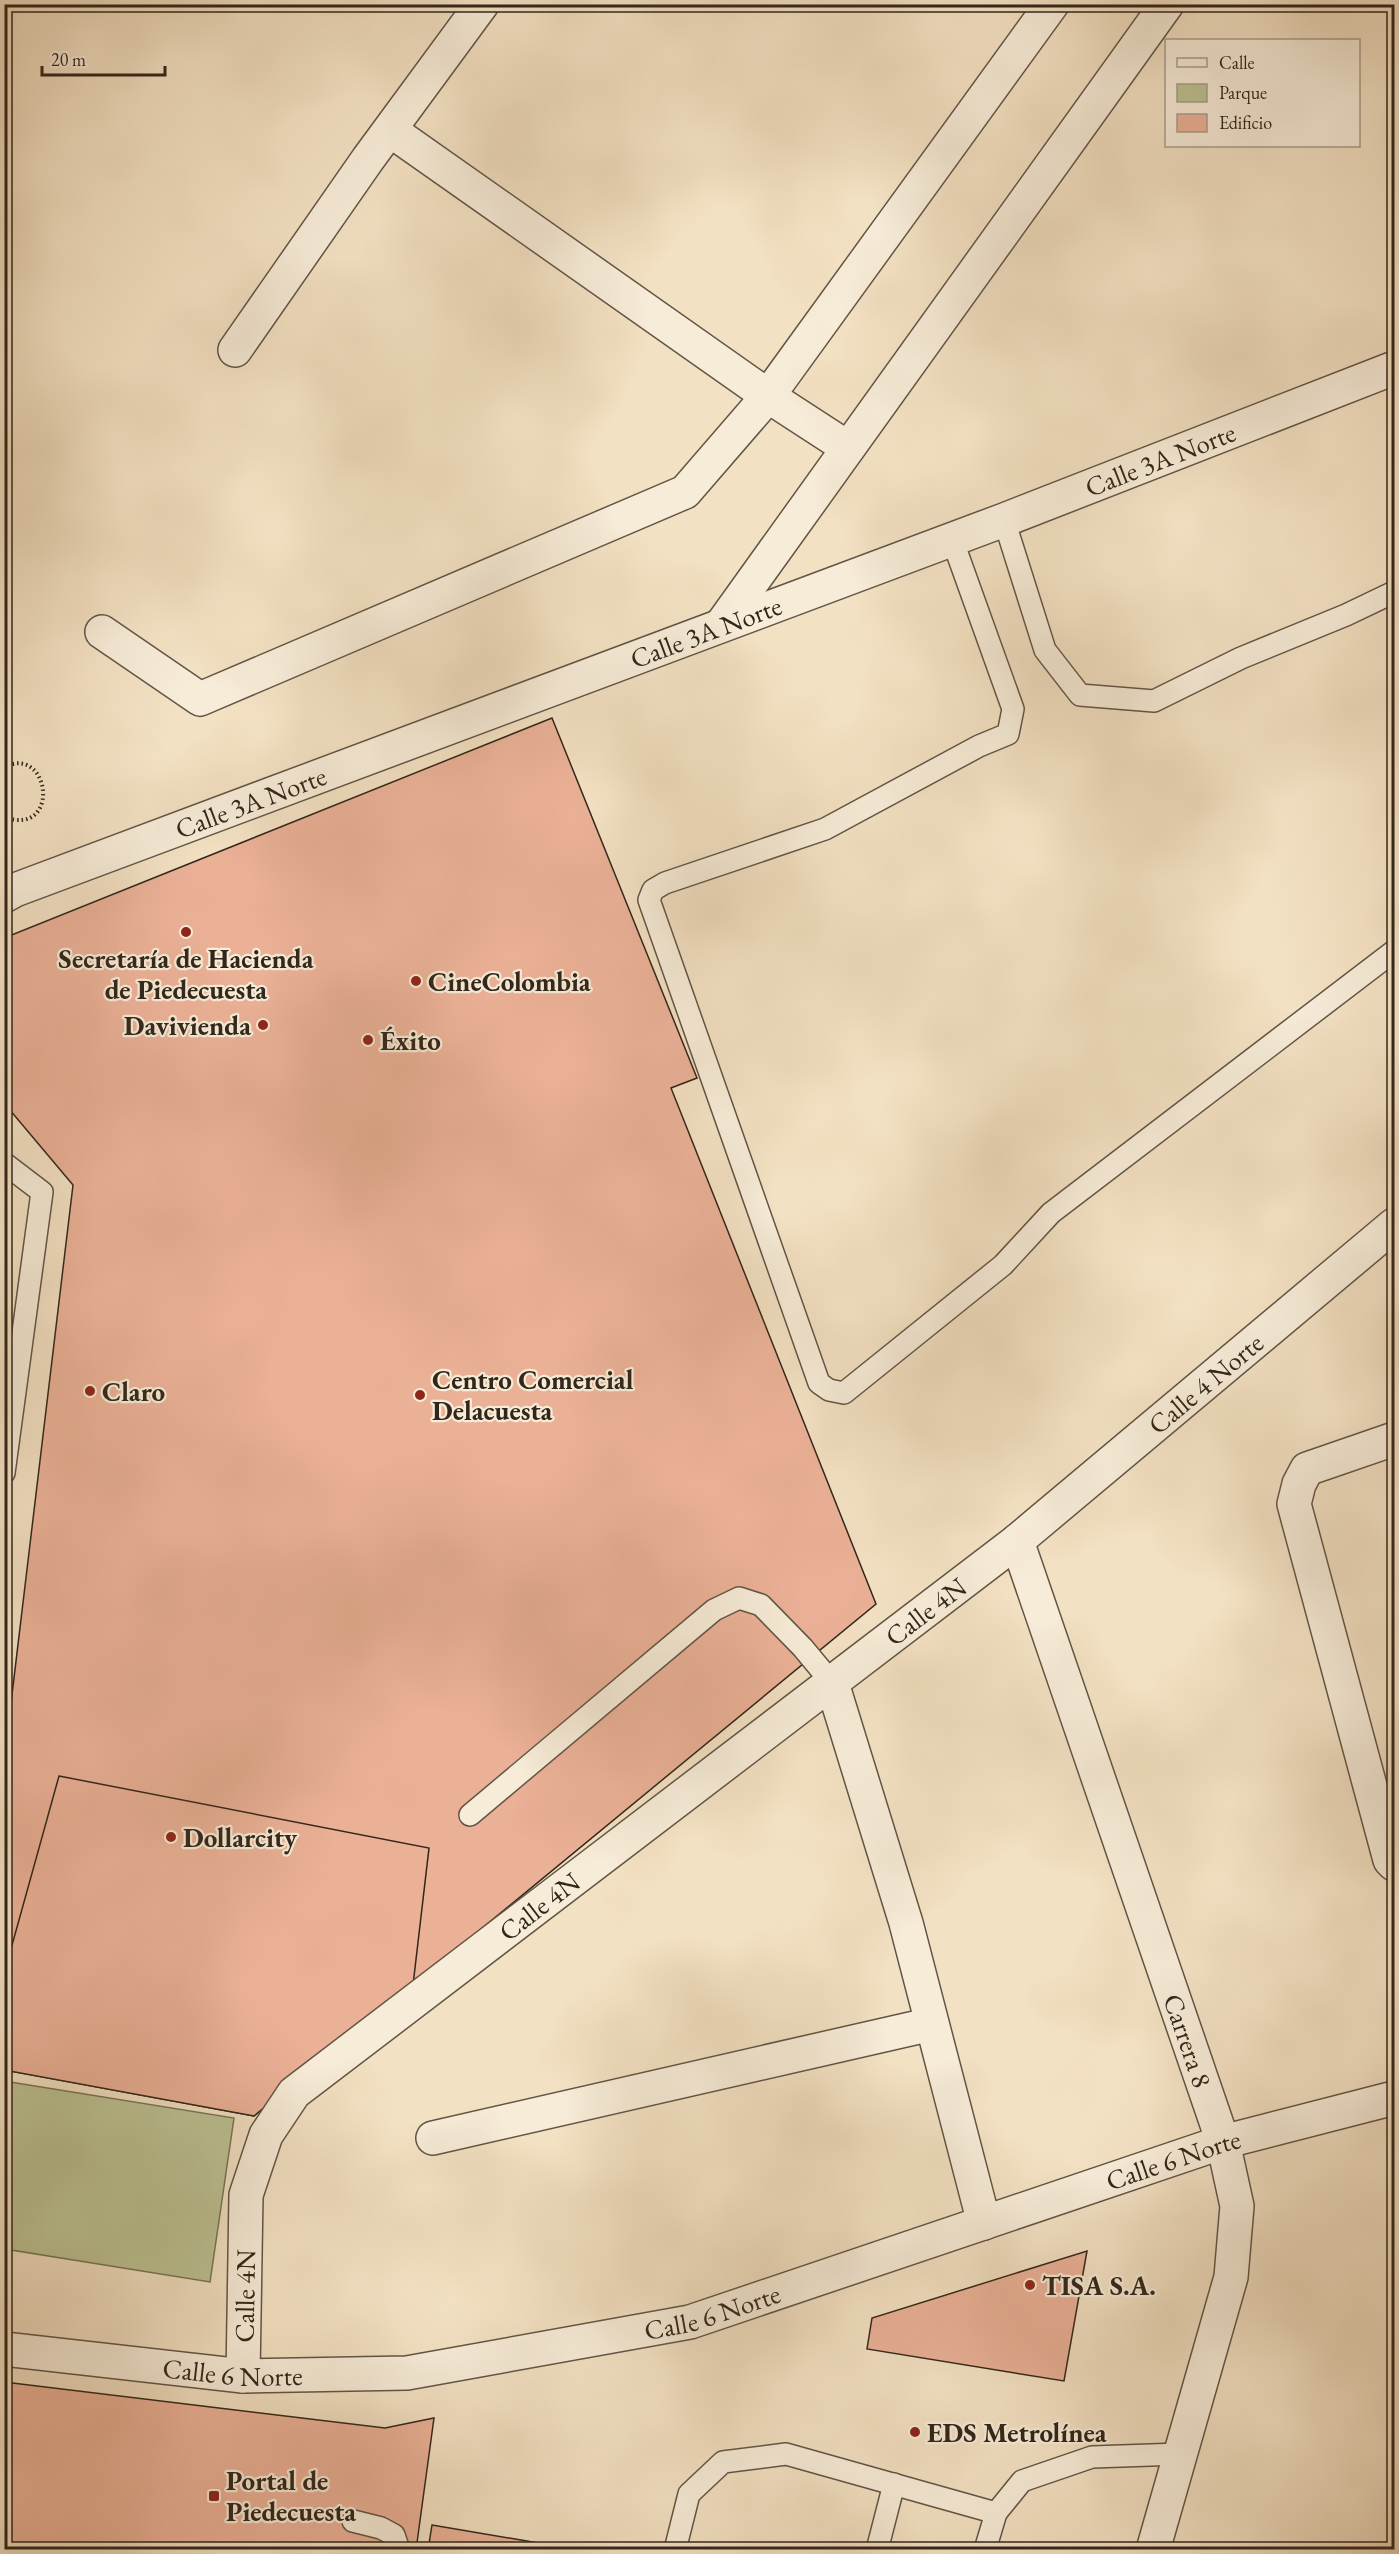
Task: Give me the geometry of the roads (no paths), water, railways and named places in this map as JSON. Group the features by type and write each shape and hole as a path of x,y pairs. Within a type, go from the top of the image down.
{"street":[{"path":"235,350 482,4"},
{"path":"102,632 200,699 685,492 768,396 1052,4"},
{"path":"722,624 1167,4"},
{"path":"390,130 768,396 848,448"},
{"name":"Calle 3A Norte","path":"8,891 1004,520 1395,368"},
{"name":"Calle 4 Norte","path":"1017,1541 1395,1225"},
{"path":"1395,1439 1307,1469 1299,1484 1294,1504 1390,1860 1395,1864"},
{"name":"Calle 4N","path":"243,2376 246,2195 266,2135 294,2093 1017,1541"},
{"name":"Carrera 8","path":"1017,1541 1223,2142 1237,2206 1231,2277 1153,2550"},
{"path":"832,1683 906,1923 984,2223"},
{"path":"433,2138 932,2024"},
{"name":"Calle 6 Norte","path":"4,2349 243,2376 406,2373 690,2322 1223,2142 1395,2098"}],"lane":[{"path":"1004,520 1046,650 1080,695 1154,701 1241,658 1346,615 1395,592"},
{"path":"952,539 1013,709 1008,734 979,746 825,829 664,883 653,890 649,900 819,1383 829,1390 844,1393 1003,1264 1051,1213 1395,951"},
{"path":"4,1163 42,1192 5,1466"},
{"path":"470,1815 714,1610 738,1598 761,1605 803,1648 832,1683"},
{"path":"675,2550 689,2494 723,2462 786,2454 996,2513"},
{"path":"986,2550 996,2513 1022,2481 1092,2457 1180,2454"},
{"path":"877,2550 894,2484"},
{"path":"353,2521 381,2528 394,2535 399,2550"}],"place":[{"name":"Secretaría de Hacienda de Piedecuesta","path":"186,932"},
{"name":"CineColombia","path":"416,981"},
{"name":"Davivienda","path":"263,1025"},
{"name":"Éxito","path":"368,1040"},
{"name":"Claro","path":"90,1391"},
{"name":"Centro Comercial Delacuesta","path":"420,1395"},
{"name":"Dollarcity","path":"171,1837"},
{"name":"TISA S.A.","path":"1030,2285"},
{"name":"EDS Metrolínea","path":"915,2432"},
{"name":"Portal de Piedecuesta","path":"214,2496"}]}
